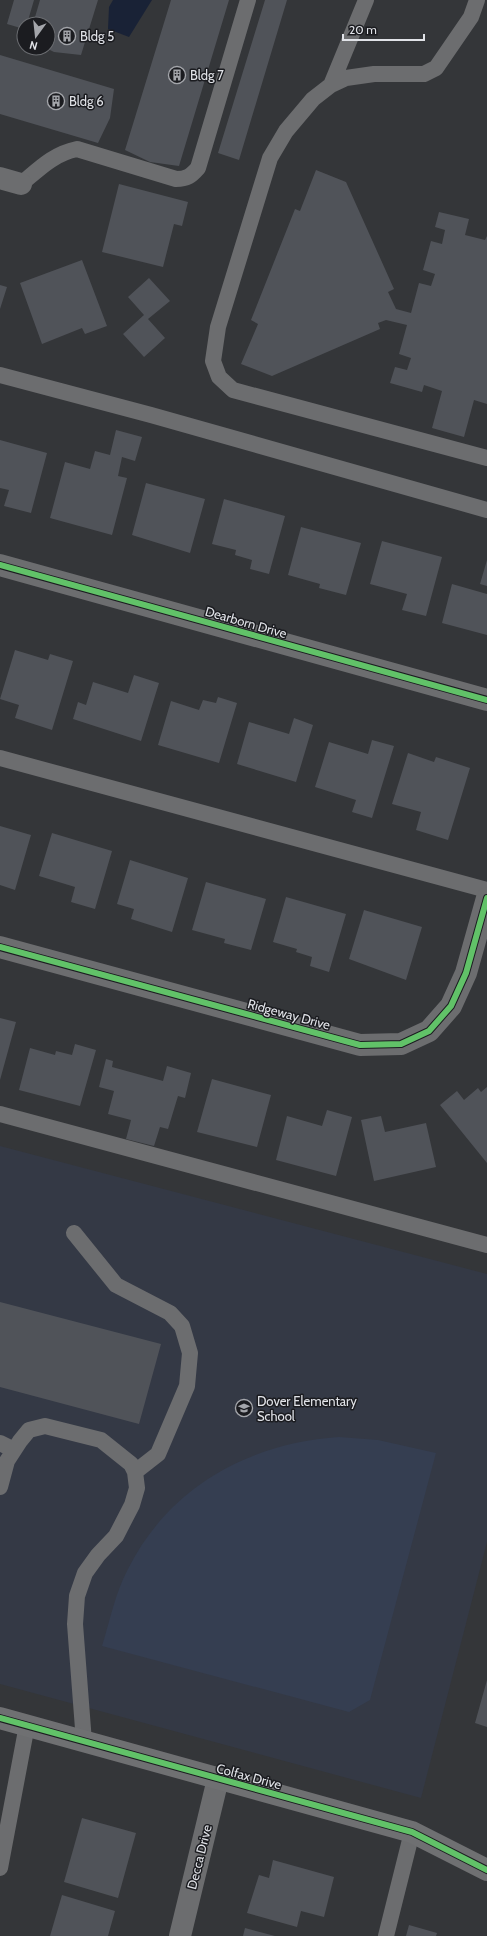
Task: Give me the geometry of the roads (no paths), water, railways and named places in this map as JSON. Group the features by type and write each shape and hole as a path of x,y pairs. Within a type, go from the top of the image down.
{"street":[{"path":"0,178 21,184"},
{"name":"Dearborn Drive","path":"0,565 487,700"},
{"name":"Ridgeway Drive","path":"0,947 360,1045 401,1044 429,1031 450,1006 466,973 487,898"},
{"name":"Colfax Drive","path":"0,1718 412,1832 487,1870"},
{"name":"Decca Drive","path":"180,1936 218,1779"}],"lane":[{"path":"21,184 52,158 64,152 77,149 176,179 184,179 192,175 198,168 248,0"},
{"path":"332,85 366,0"},
{"path":"477,0 471,16 436,68 424,74 405,76 374,74 346,78 332,85 308,105 286,131 270,158 218,327 213,361 219,377 233,390 487,458"},
{"path":"0,375 151,415 487,510"},
{"path":"0,758 487,890"},
{"path":"0,1114 487,1245"},
{"path":"74,1233 116,1285 170,1313 182,1326 190,1353 187,1386 158,1454 135,1472"},
{"path":"0,1487 7,1461 7,1446 30,1430 45,1426 100,1440 131,1464 135,1472 137,1488 132,1505 116,1536 84,1573 78,1596 75,1624 84,1742"},
{"path":"0,1868 27,1725"},
{"path":"386,1936 412,1832"}],"place":[{"name":"Bldg 5","path":"67,36"},
{"name":"Bldg 7","path":"177,75"},
{"name":"Bldg 6","path":"56,101"},
{"name":"Dover Elementary School","path":"244,1408"}]}
